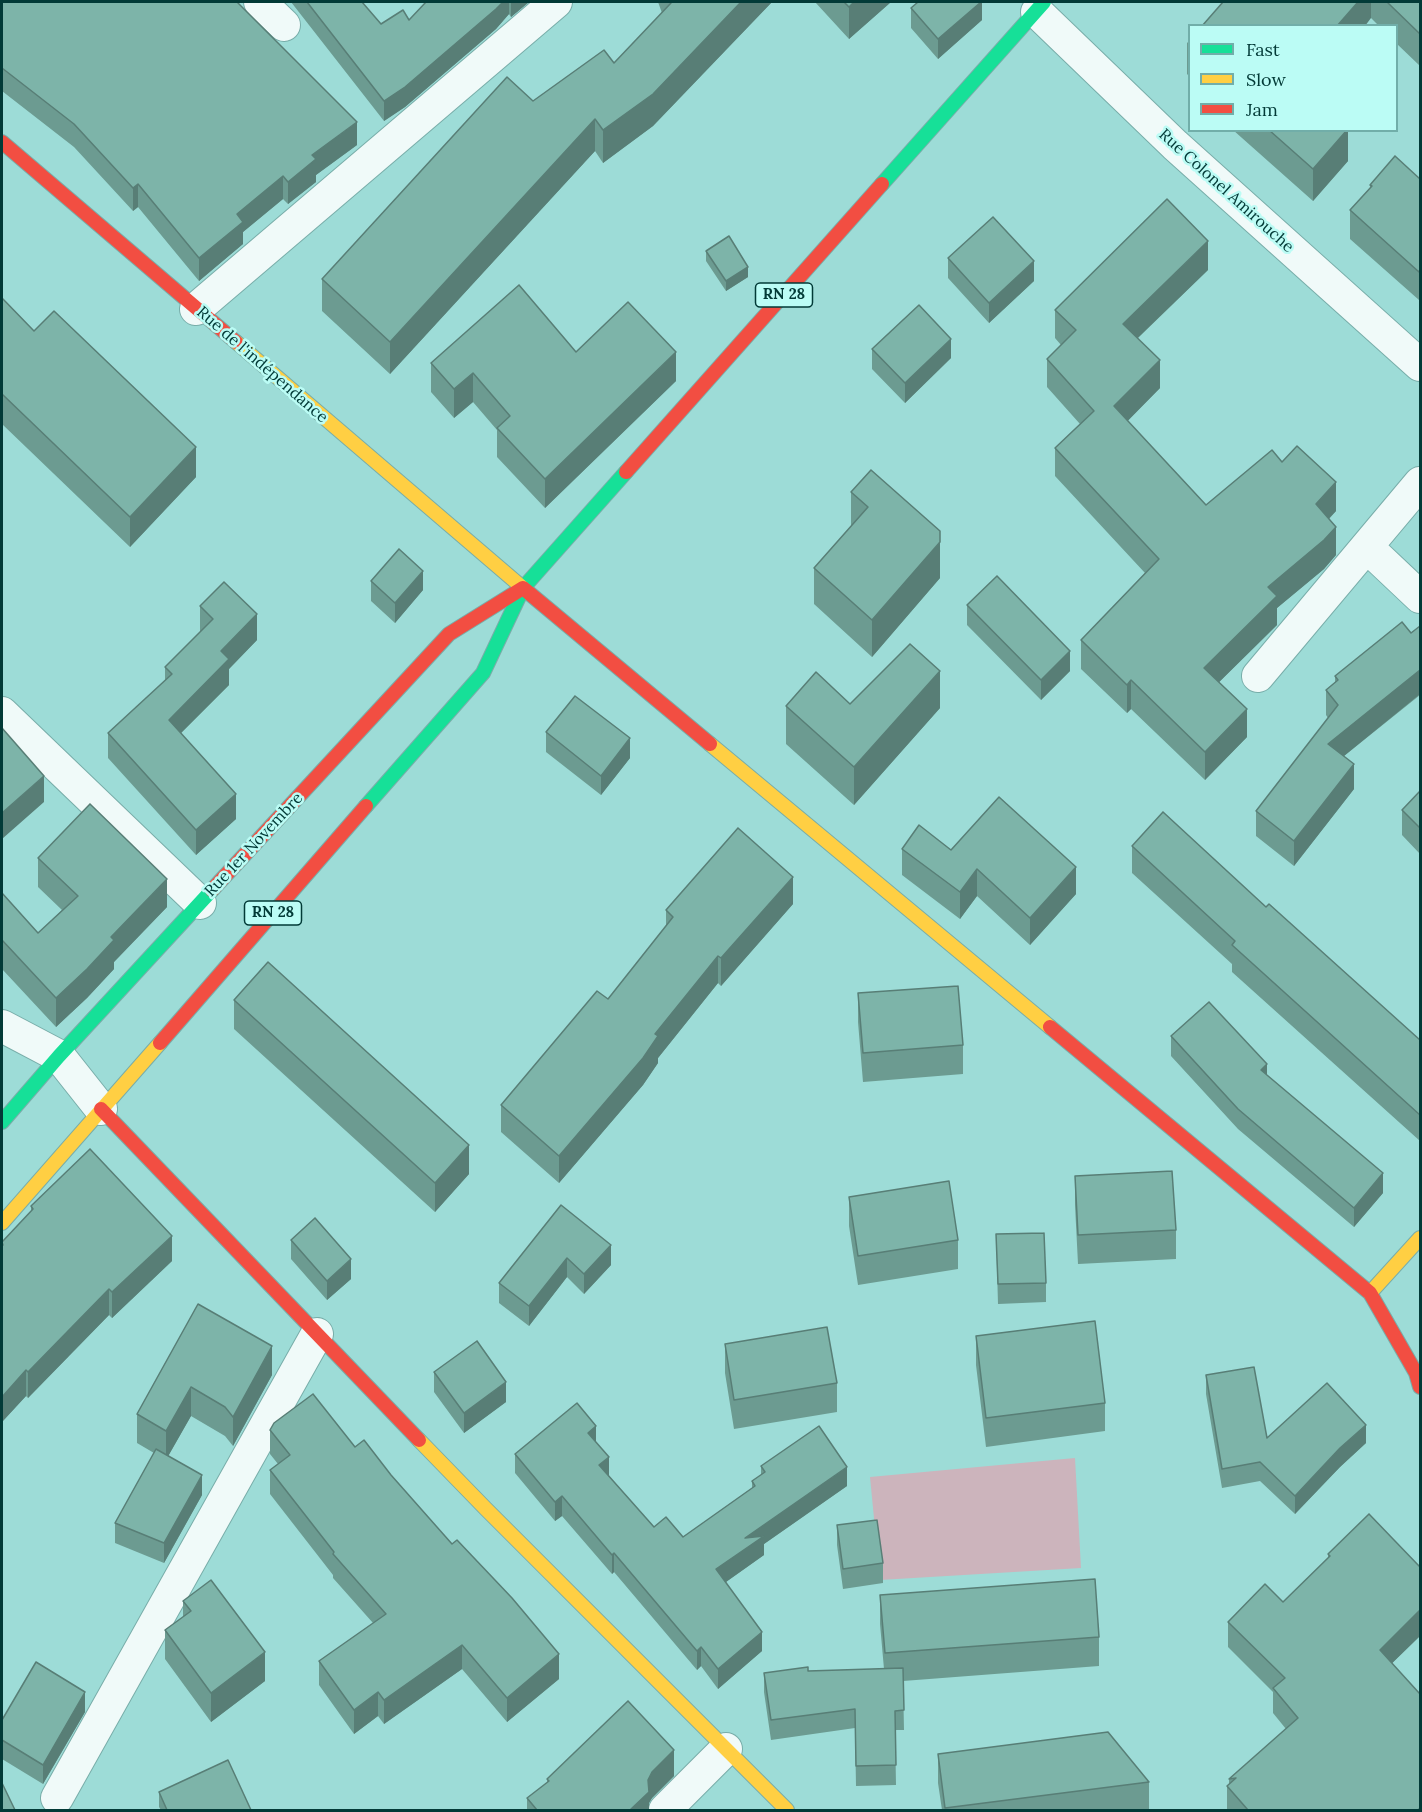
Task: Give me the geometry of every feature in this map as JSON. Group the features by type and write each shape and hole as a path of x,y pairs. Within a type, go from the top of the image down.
{"main road":[{"name":"RN 28","path":"2,1223 483,673 522,588 1040,7"},
{"name":"Rue de l'indépendance","path":"2,142 522,588 1370,1293"},
{"name":"Rue 1er Novembre","path":"2,1122 59,1056 449,634 522,588"},
{"path":"101,1109 485,1508 787,1810"},
{"path":"1420,1238 1370,1293 1416,1373 1420,1388"}],"street":[{"path":"260,2 284,25"},
{"path":"196,309 556,2"},
{"name":"Rue Colonel Amirouche","path":"1040,7 1175,145 1420,365"},
{"path":"1258,676 1420,483"},
{"path":"1367,547 1420,597"},
{"path":"2,713 200,903"},
{"path":"2,1026 59,1056 101,1109"},
{"path":"57,1798 317,1334"},
{"path":"665,1810 726,1749"}],"shaded area":[{"path":"1075,1458 1081,1568 880,1580 870,1477"}],"building":[{"path":"2,2 237,2 357,122 312,155 316,159 288,182 283,176 237,214 243,222 199,258 138,184 133,188 74,124 2,68"},
{"path":"307,2 362,2 381,24 403,10 409,20 426,2 503,2 405,87 384,101"},
{"path":"671,2 741,2 653,94 603,130 595,119 390,342 322,279 507,77 533,101 604,50 614,63"},
{"path":"844,2 854,2 849,7"},
{"path":"918,2 981,2 938,39 911,8"},
{"path":"1223,2 1358,2 1339,24 1204,24"},
{"path":"1387,2 1420,2 1420,34"},
{"path":"1271,132 1345,132 1313,169"},
{"path":"1395,156 1420,179 1419,272 1350,210"},
{"path":"1167,199 1208,241 1123,324 1160,360 1114,406 1206,505 1272,450 1282,462 1297,446 1336,482 1316,504 1336,527 1324,540 1268,587 1277,596 1204,668 1247,709 1205,752 1131,680 1127,685 1081,640 1159,559 1055,448 1094,411 1047,359 1076,330 1055,310"},
{"path":"993,217 1034,261 989,303 948,258"},
{"path":"729,236 748,267 726,281 706,251"},
{"path":"519,285 576,352 628,302 676,352 545,479 497,428 510,416 473,373 454,389 431,363"},
{"path":"2,298 34,331 54,311 196,447 130,517 2,394"},
{"path":"919,305 951,339 905,383 872,349"},
{"path":"871,470 940,531 940,542 872,620 814,568 868,507 851,492"},
{"path":"399,549 423,571 395,603 371,581"},
{"path":"997,576 1070,651 1041,680 967,605"},
{"path":"224,582 257,614 221,651 229,659 169,720 236,794 196,830 108,733 172,674 165,667 213,619 200,606"},
{"path":"1402,622 1411,633 1420,626 1420,670 1328,744 1354,764 1294,841 1256,811 1338,705 1326,690 1338,680 1335,676"},
{"path":"910,644 940,671 854,767 786,706 816,672 850,704"},
{"path":"575,696 630,738 601,776 546,732"},
{"path":"2,728 44,776 2,813"},
{"path":"1420,791 1420,828 1402,810"},
{"path":"999,797 1076,867 1030,918 977,869 960,892 902,849 919,825 951,850"},
{"path":"90,804 167,879 111,937 114,940 87,969 56,998 2,940 2,893 38,933 78,896 38,858"},
{"path":"1163,812 1266,907 1269,904 1420,1040 1420,1115 1232,945 1235,941 1132,846"},
{"path":"738,828 793,877 721,958 718,956 655,1034 658,1036 643,1058 559,1156 501,1105 597,991 608,999 673,917 666,910"},
{"path":"268,962 469,1145 435,1183 234,1000"},
{"path":"958,986 963,1045 863,1053 858,993"},
{"path":"1209,1002 1267,1064 1261,1070 1383,1173 1354,1208 1238,1109 1171,1036"},
{"path":"90,1149 172,1236 112,1292 109,1289 28,1372 26,1370 2,1397 2,1242 33,1209 31,1206"},
{"path":"1172,1171 1176,1230 1078,1235 1075,1176"},
{"path":"949,1181 958,1240 858,1256 849,1197"},
{"path":"561,1205 611,1245 584,1274 567,1258 529,1306 499,1283"},
{"path":"315,1218 351,1259 327,1281 291,1240"},
{"path":"1044,1233 1046,1283 998,1284 996,1234"},
{"path":"198,1304 272,1346 233,1417 225,1407 191,1387 166,1431 137,1414"},
{"path":"1095,1321 1105,1403 986,1418 976,1336"},
{"path":"827,1327 837,1383 734,1400 725,1344"},
{"path":"477,1341 506,1382 464,1413 434,1372"},
{"path":"1254,1367 1267,1438 1327,1383 1366,1425 1340,1448 1295,1496 1260,1462 1222,1469 1206,1375"},
{"path":"313,1394 355,1447 364,1440 391,1475 452,1544 457,1540 512,1598 559,1654 507,1698 462,1645 384,1700 378,1692 354,1710 319,1661 386,1614 333,1554 334,1552 270,1470 290,1455 270,1430 274,1423"},
{"path":"577,1403 596,1426 588,1433 609,1457 599,1465 654,1527 666,1517 683,1537 755,1486 752,1481 765,1472 761,1466 819,1426 847,1467 745,1538 764,1536 716,1569 762,1632 718,1669 701,1647 697,1651 562,1496 555,1502 515,1454"},
{"path":"156,1449 202,1475 164,1543 115,1523"},
{"path":"1369,1514 1420,1567 1420,1610 1380,1650 1420,1694 1420,1808 1418,1810 1248,1810 1227,1786 1236,1778 1229,1779 1298,1718 1273,1688 1285,1678 1228,1622 1265,1584 1283,1602"},
{"path":"877,1520 883,1563 843,1569 837,1525"},
{"path":"1095,1579 1099,1637 885,1653 880,1595"},
{"path":"211,1580 265,1652 211,1693 165,1630 191,1611 183,1601"},
{"path":"36,1662 85,1692 43,1765 2,1740 2,1720"},
{"path":"808,1667 808,1671 903,1668 904,1710 895,1711 896,1765 856,1766 855,1709 771,1720 764,1673"},
{"path":"628,1701 674,1750 652,1772 648,1780 649,1792 630,1810 537,1810 527,1798 549,1781 547,1779"},
{"path":"1108,1732 1149,1782 945,1808 938,1754"},
{"path":"228,1760 251,1810 167,1810 159,1792"},
{"path":"2,1783 15,1810 2,1810"}],"traffic: fast":[{"path":"882,184 1044,2"},
{"path":"366,806 483,673 523,588 626,472"},
{"path":"2,1122 59,1056 212,890"}],"traffic: slow":[{"path":"236,342 523,588"},
{"path":"710,744 1050,1027"},
{"path":"2,1223 160,1043"},
{"path":"1370,1293 1420,1238"},
{"path":"419,1440 787,1810"}],"traffic: jam":[{"path":"2,142 236,342"},
{"path":"626,472 882,184"},
{"path":"523,588 710,744"},
{"path":"212,890 449,634 523,588"},
{"path":"160,1043 366,806"},
{"path":"1050,1027 1370,1293 1416,1373 1420,1387"},
{"path":"101,1109 419,1440"}]}
